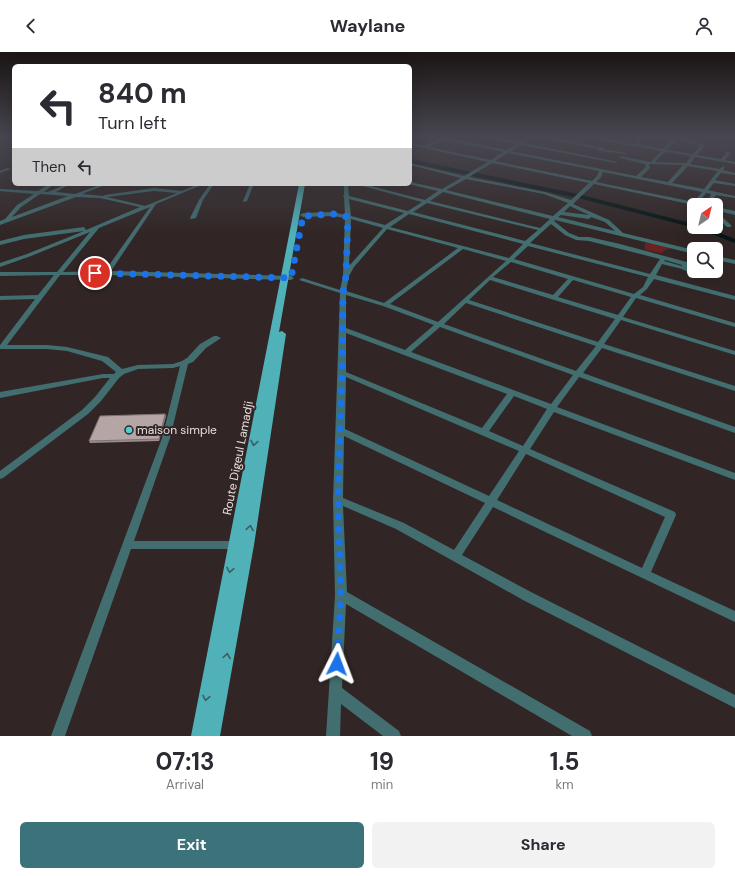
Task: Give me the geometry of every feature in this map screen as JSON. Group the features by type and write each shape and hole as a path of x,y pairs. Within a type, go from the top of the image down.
{"main road":[{"name":"Route Digeul Lamadji","path":"293,278 302,186"},
{"name":"Route Digeul Lamadji","path":"199,736 241,545 293,278 308,186"},
{"name":"Route Digeul Lamadji","path":"212,736 241,545"}],"street":[{"path":"433,170 464,178 545,193 570,203 596,217"},
{"path":"346,276 352,266 386,227 477,170"},
{"path":"532,170 687,203"},
{"path":"551,174 555,170"},
{"path":"597,170 735,198"},
{"path":"637,178 644,170"},
{"path":"669,184 680,170"},
{"path":"715,170 735,174"},
{"path":"406,353 440,325 489,278 543,230 552,219 593,183 603,171"},
{"path":"700,198 704,191 720,171"},
{"path":"712,180 735,185"},
{"path":"412,184 552,219 579,224 687,250"},
{"path":"2,223 23,204 39,186"},
{"path":"23,204 49,186"},
{"path":"51,193 64,186"},
{"path":"2,223 100,186"},
{"path":"139,186 152,190"},
{"path":"0,265 29,255 197,186"},
{"path":"193,218 201,200 211,186"},
{"path":"246,200 251,186"},
{"path":"333,736 341,595 338,500 343,292 346,276 348,217 345,196 346,186"},
{"path":"365,186 543,230 579,224"},
{"path":"100,197 152,190 171,189 182,192"},
{"path":"0,190 100,197 145,207"},
{"path":"712,198 714,193"},
{"path":"345,196 735,298"},
{"path":"107,273 156,202"},
{"path":"723,210 735,213"},
{"path":"559,213 596,217 607,220 621,234"},
{"path":"303,216 333,214 348,217 510,260 735,325"},
{"path":"552,219 567,234 578,239 589,239 684,266 687,269"},
{"path":"723,221 728,226"},
{"path":"0,243 24,237 98,226"},
{"path":"1,347 98,226"},
{"path":"385,306 462,247"},
{"path":"723,259 735,262"},
{"path":"455,557 552,408 620,318 634,297 646,288 662,260"},
{"path":"0,274 107,273 293,278 385,306 735,430"},
{"path":"489,278 735,353"},
{"path":"554,298 572,278"},
{"path":"0,298 40,298"},
{"path":"465,301 735,389"},
{"path":"343,329 735,478"},
{"path":"0,395 119,374 141,367 173,366 185,363 203,346 217,338"},
{"path":"1,347 46,347 68,349 105,360 119,374"},
{"path":"58,736 166,438 185,363"},
{"path":"342,373 484,432 671,515 644,574"},
{"path":"0,476 85,412 119,374"},
{"path":"484,432 512,393"},
{"path":"340,430 735,617"},
{"path":"338,500 400,526 527,596 735,702"},
{"path":"127,545 241,545"},
{"path":"341,595 585,736"},
{"path":"335,691 394,736"}],"shaded area":[{"path":"645,243 653,243 671,248 663,251 663,253 645,250"}],"building":[{"name":"maison simple","path":"165,414 159,439 89,441 100,416"}],"waterway":[{"path":"453,170 578,196 687,224"},
{"path":"716,234 735,241"}],"place":[{"name":"maison simple","path":"129,430"}],"route":[{"path":"95,273 291,278 303,216 333,214 348,217 346,276 343,292 338,500 341,595 337,664"}]}
